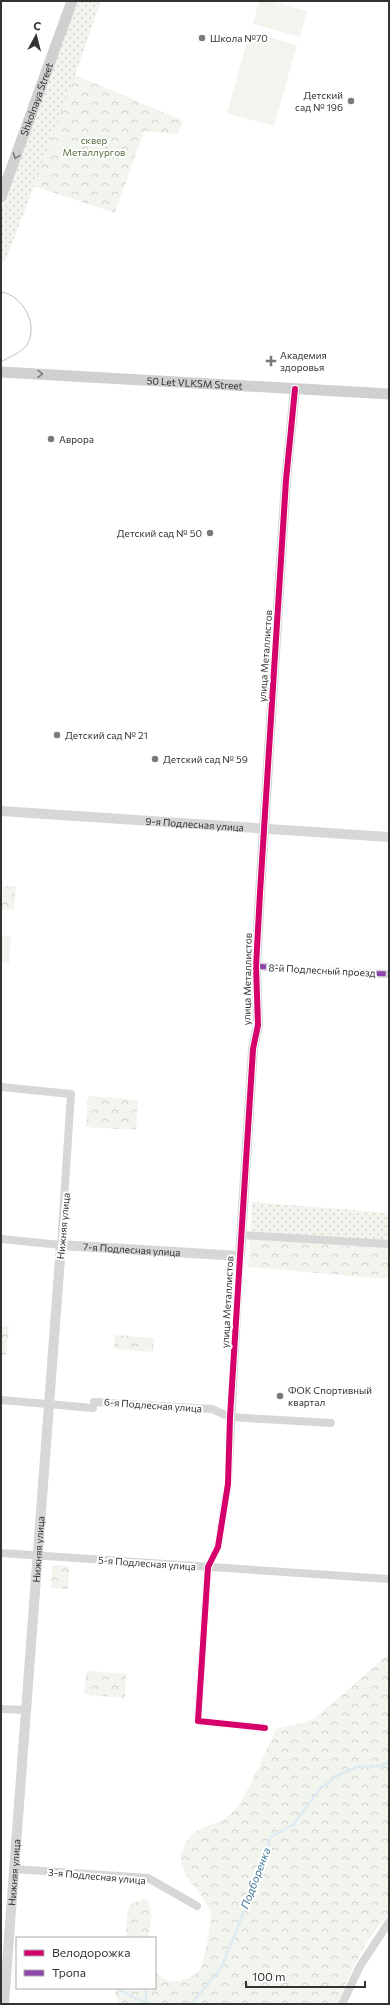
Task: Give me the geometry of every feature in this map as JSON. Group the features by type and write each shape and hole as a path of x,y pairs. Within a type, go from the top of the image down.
{"main road":[{"name":"Shkolnaya Street","path":"1,197 72,1"},
{"name":"50 Let VLKSM Street","path":"1,372 389,394"}],"street":[{"name":"улица Металлистов","path":"208,1567 218,1547 228,1484 230,1417 241,1235 254,1049 258,1026 256,966 264,829 286,480 295,389"},
{"name":"9-я Подлесная улица","path":"1,811 389,836"},
{"name":"8-й Подлесный проезд","path":"256,966 310,971 389,974"},
{"name":"Нижняя улица","path":"1,1087 71,1094 4,2004"},
{"path":"241,1235 389,1244"},
{"name":"7-я Подлесная улица","path":"1,1239 61,1245 240,1256"},
{"name":"6-я Подлесная улица","path":"1,1400 49,1404 93,1404 212,1409 230,1417 331,1423"},
{"name":"5-я Подлесная улица","path":"1,1553 389,1579"},
{"path":"208,1567 198,1722 265,1728"},
{"path":"1,1709 26,1710"},
{"name":"3-я Подлесная улица","path":"14,1869 148,1878 197,1906"},
{"path":"342,2004 360,1966 389,1922"}],"green space":[{"path":"77,1 101,1 75,75 183,121 178,134 57,124 70,198 34,186 5,262 1,261 1,211"},
{"path":"259,1 270,1 307,11 300,37 253,24"},
{"path":"250,32 297,45 274,126 227,113"},
{"name":"сквер Металлургов","path":"75,75 183,121 178,134 144,131 115,213 34,186"},
{"path":"3,886 16,886 14,910 2,910"},
{"path":"1,936 11,937 9,963 1,963"},
{"path":"88,1096 138,1100 136,1130 86,1127"},
{"path":"252,1202 389,1213 389,1249 250,1239"},
{"path":"250,1239 389,1249 389,1279 248,1267"},
{"path":"1,1326 9,1326 6,1355 1,1355"},
{"path":"115,1335 154,1338 153,1352 114,1349"},
{"path":"52,1565 69,1566 68,1589 51,1588"},
{"path":"389,1654 389,1916 372,1935 358,1957 337,2004 120,2004 115,1994 116,1989 156,1989 156,1973 165,1979 178,1981 190,1977 200,1969 207,1943 211,1916 205,1900 187,1876 183,1868 181,1859 182,1851 192,1834 204,1827 226,1818 237,1807 252,1780 276,1729 302,1723 315,1718"},
{"path":"91,1671 126,1674 125,1698 87,1695 84,1693 86,1672"},
{"path":"142,1899 148,1901 151,1910 148,1937 126,1937 127,1915 130,1905"}],"waterway":[{"name":"Подборенка","path":"191,2004 221,1968 249,1899 271,1837 293,1825 320,1789 336,1776 357,1767 380,1766 389,1762"},
{"path":"117,1989 147,2004"},
{"path":"146,1989 146,2003"}],"tram line":[{"path":"1,292 9,294 22,305 27,312 31,329 27,345 18,353 1,362"}],"marked path":[{"path":"256,966 310,971 389,974"}],"cycle path":[{"path":"265,1728 198,1721 208,1567 218,1547 228,1484 230,1417 253,1049 258,1025 256,966 260,893 286,480 295,389"}],"place":[{"name":"Школа №70","path":"202,38"},
{"name":"Детский сад № 196","path":"351,101"},
{"name":"Академия здоровья","path":"271,361"},
{"name":"Аврора","path":"51,439"},
{"name":"Детский сад № 50","path":"210,533"},
{"name":"Детский сад № 21","path":"57,735"},
{"name":"Детский сад № 59","path":"155,759"},
{"name":"ФОК Спортивный квартал","path":"280,1396"}]}
